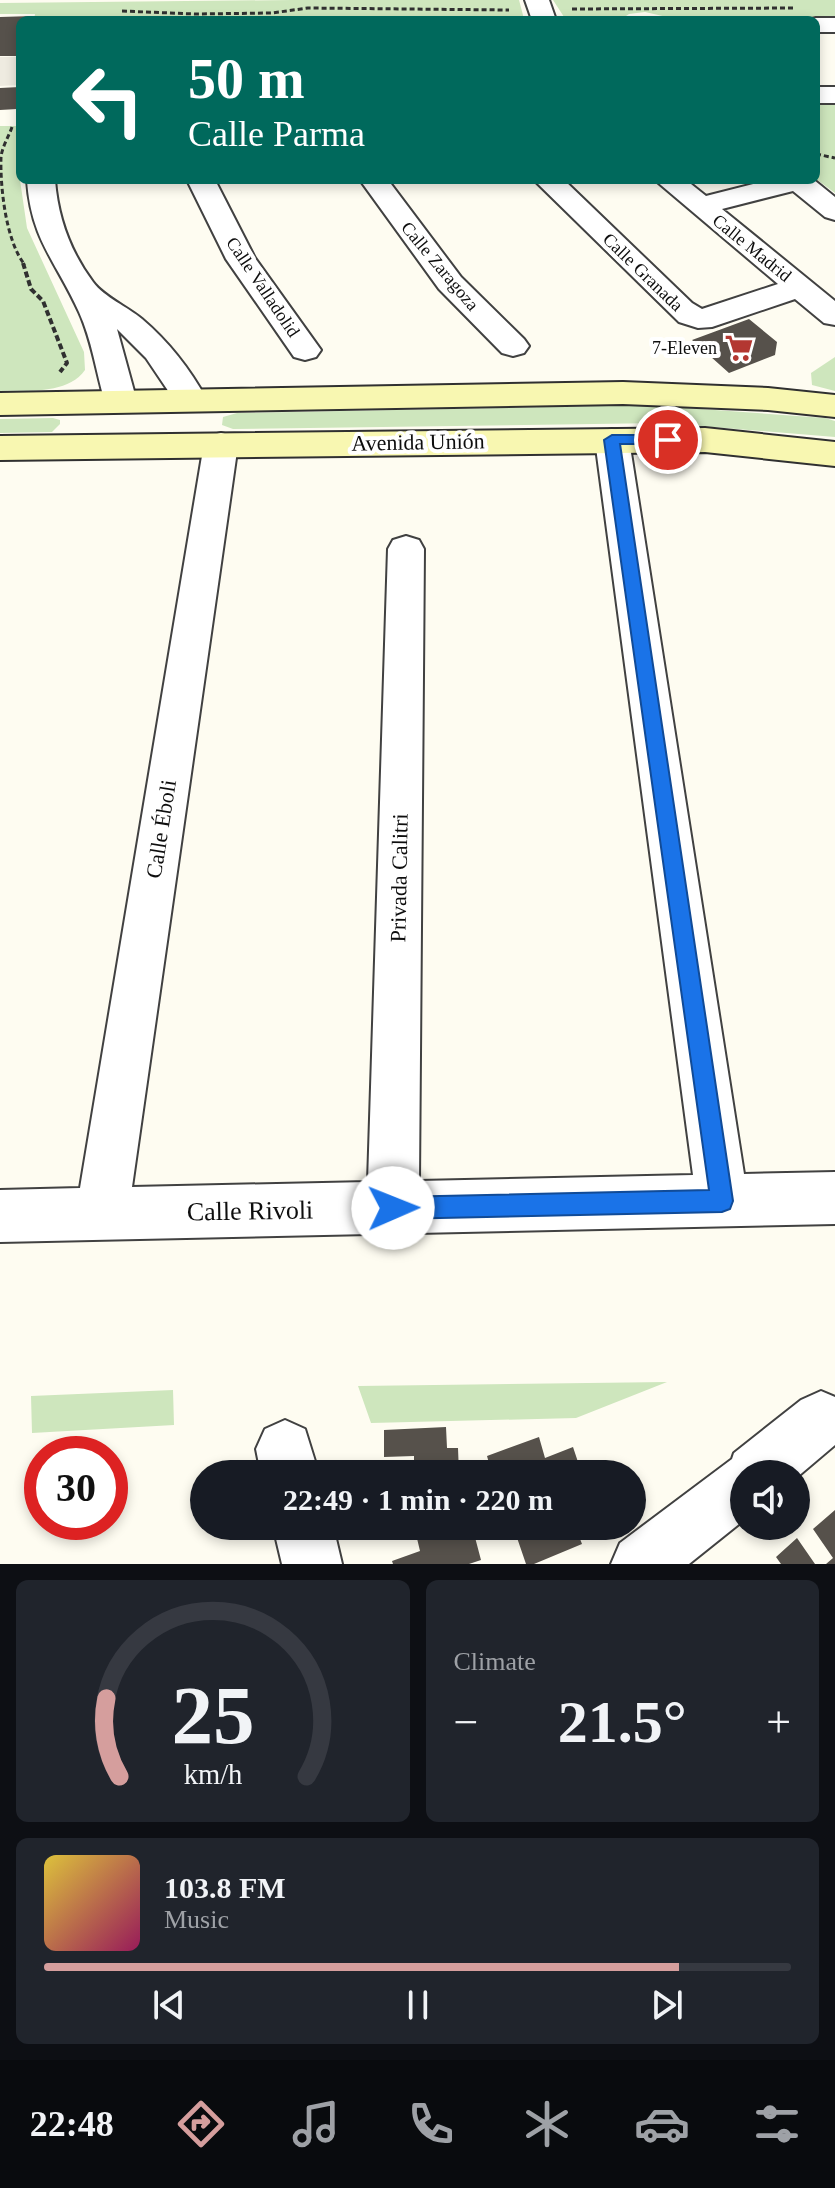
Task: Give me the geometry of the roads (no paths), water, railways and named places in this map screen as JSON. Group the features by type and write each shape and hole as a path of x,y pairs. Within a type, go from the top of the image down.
{"street":[{"path":"42,184 53,244 83,291 99,324 132,445"},
{"name":"Calle Valladolid","path":"203,184 241,259 305,350"},
{"name":"Calle Zaragoza","path":"377,184 450,283 513,346"},
{"name":"Calle Granada","path":"552,184 681,310 693,318 704,320 799,287"},
{"name":"Calle Madrid","path":"678,184 700,206 835,316"},
{"path":"700,206 782,184"},
{"path":"802,184 835,211"},
{"path":"83,291 120,315 153,343 181,381 213,444"},
{"path":"0,404 623,393 768,399 835,406"},
{"path":"612,440 722,1201"},
{"name":"Avenida Unión","path":"0,448 705,440 835,454"},
{"name":"Calle Éboli","path":"102,1214 213,444"},
{"name":"Privada Calitri","path":"393,1208 406,549"},
{"name":"Calle Rivoli","path":"0,1216 835,1198"},
{"path":"772,1460 821,1420"},
{"path":"641,1564 730,1494"},
{"path":"306,1540 312,1564"}],"place":[{"name":"7-Eleven","path":"739,348"}]}
